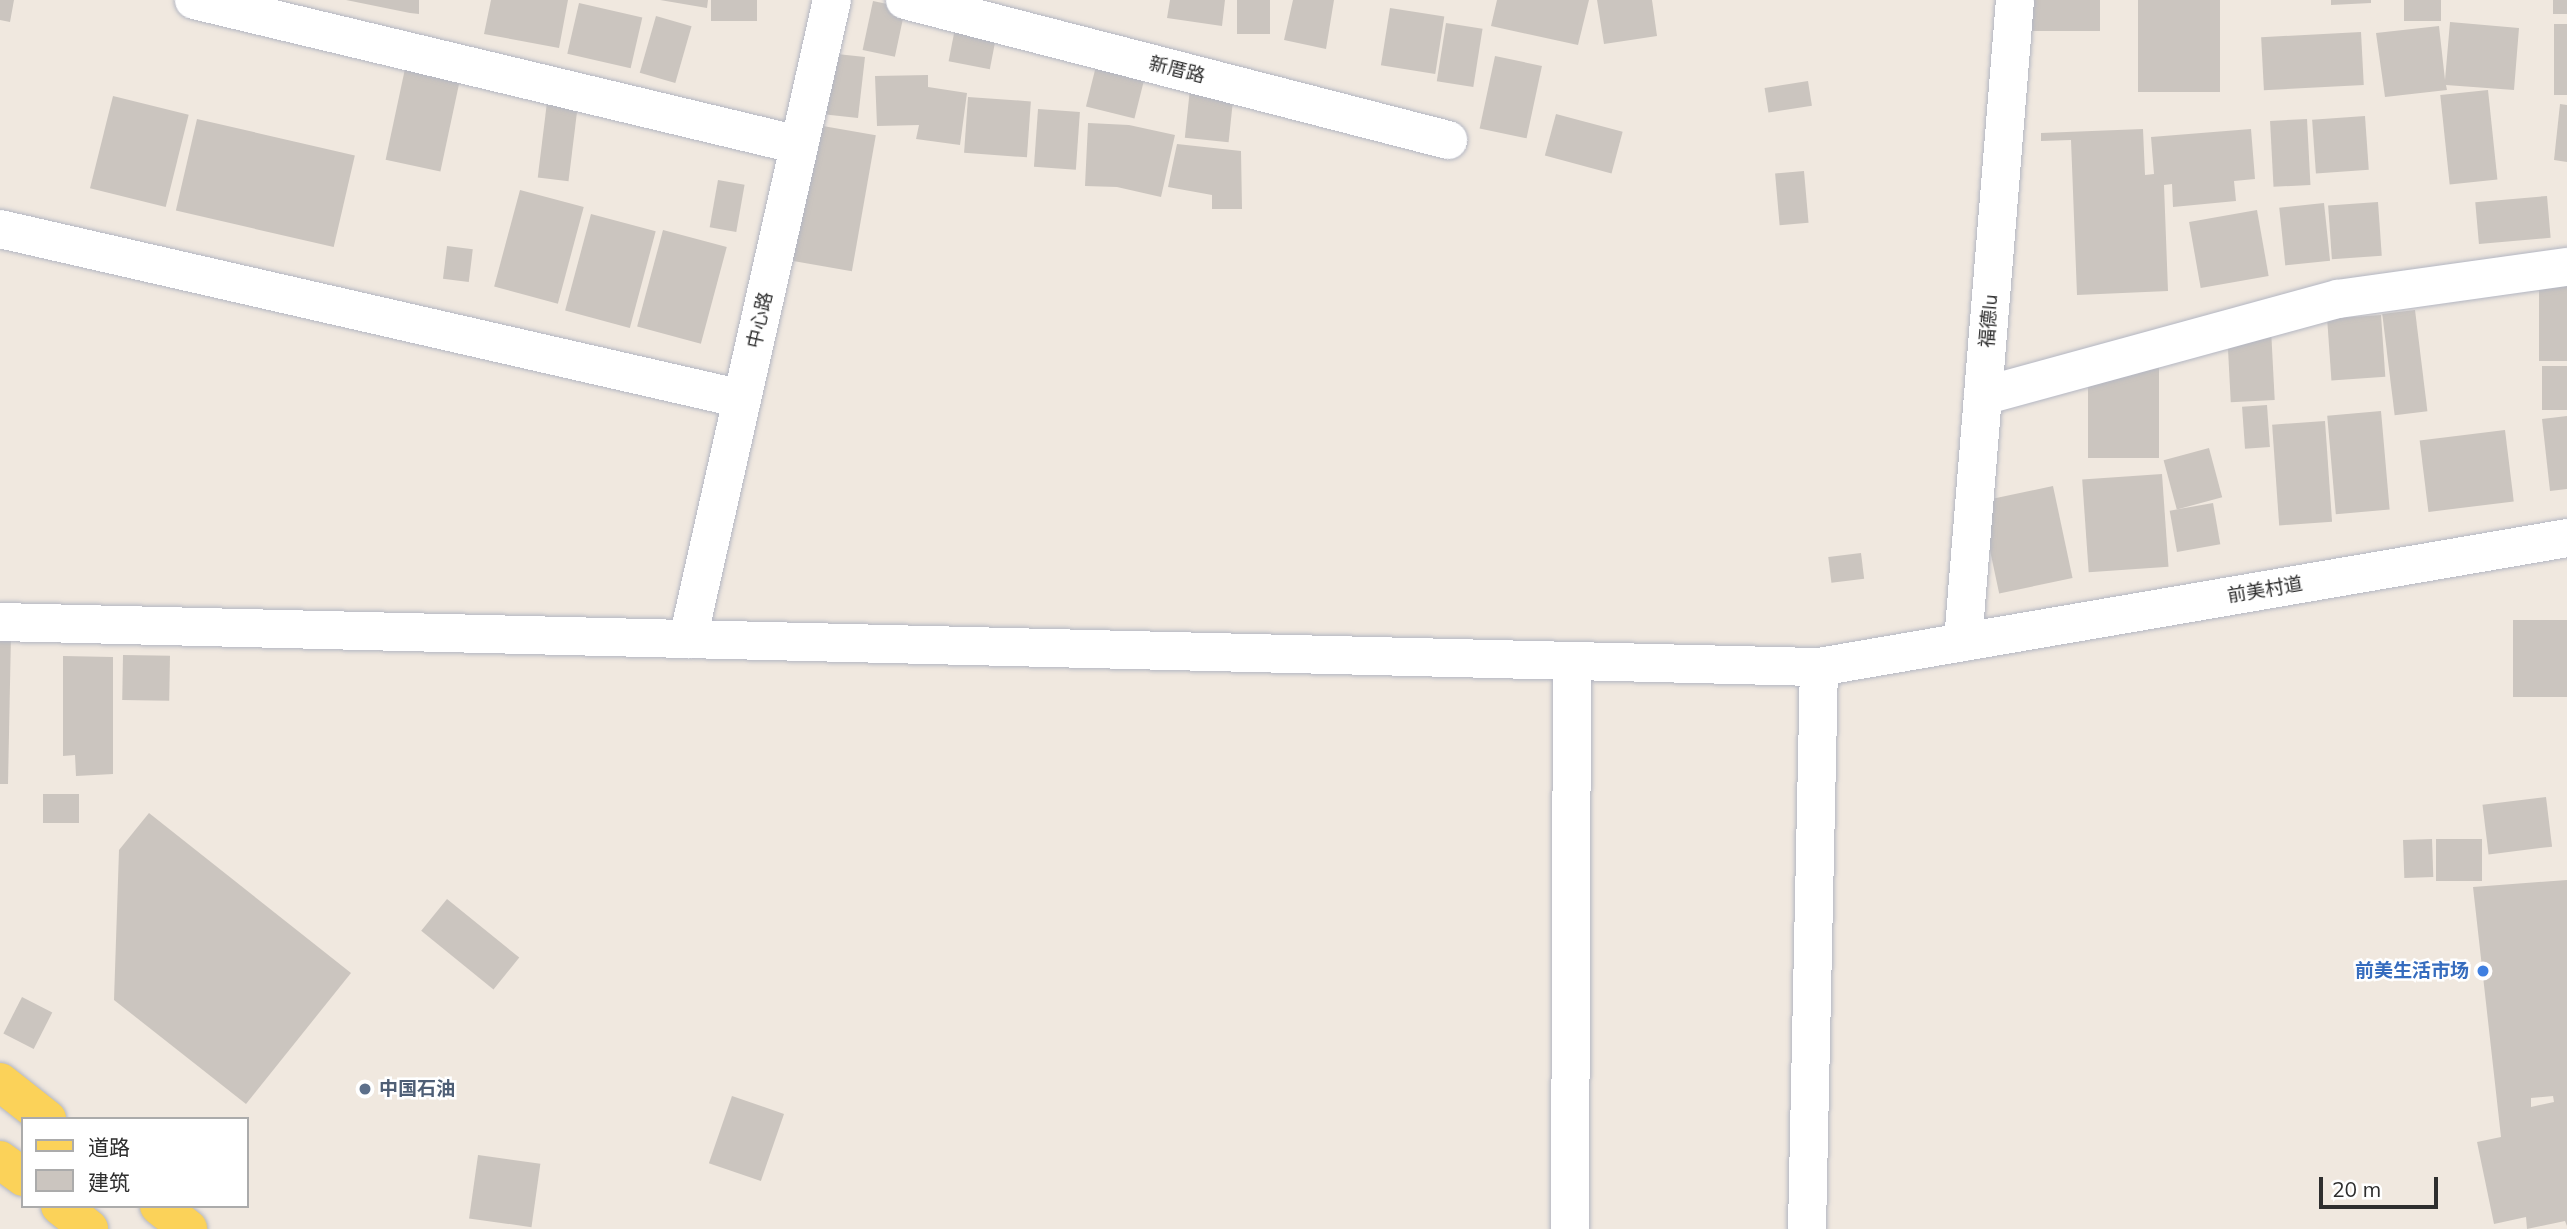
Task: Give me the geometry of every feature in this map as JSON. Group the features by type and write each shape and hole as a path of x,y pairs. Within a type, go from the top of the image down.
{"main road":[{"path":"0,1082 44,1117"},
{"path":"0,1160 21,1176"},
{"path":"63,1208 89,1229"},
{"path":"162,1208 188,1229"}],"street":[{"path":"194,0 799,145"},
{"name":"中心路","path":"688,639 832,0"},
{"name":"新厝路","path":"905,0 1448,140"},
{"name":"福德lu","path":"1963,642 2015,0"},
{"path":"0,229 742,399"},
{"path":"1983,396 2338,299 2567,267"},
{"name":"前美村道","path":"0,622 1819,667 2567,538"},
{"path":"1570,1229 1572,661"},
{"path":"1807,1229 1819,667"}],"building":[{"path":"0,0 14,0 10,22 0,20"},
{"path":"346,0 419,0 419,14 410,13"},
{"path":"491,0 568,0 559,48 484,34"},
{"path":"660,0 708,0 707,8"},
{"path":"711,0 757,0 757,21 711,21"},
{"path":"1170,0 1225,0 1222,26 1167,18"},
{"path":"1237,0 1270,0 1270,34 1237,34"},
{"path":"1293,0 1334,0 1326,49 1284,40"},
{"path":"1497,0 1589,0 1578,45 1491,26"},
{"path":"1597,0 1652,0 1657,36 1604,44"},
{"path":"2031,0 2100,0 2100,31 2031,31"},
{"path":"2138,0 2220,0 2220,92 2138,92"},
{"path":"2331,0 2371,0 2371,3 2331,5"},
{"path":"2404,0 2441,0 2441,21 2404,21"},
{"path":"2553,0 2567,0 2567,14 2553,14"},
{"path":"873,1 905,8 895,57 863,50"},
{"path":"579,3 642,18 631,68 567,54"},
{"path":"1390,8 1444,17 1435,74 1381,65"},
{"path":"656,16 692,26 675,83 640,73"},
{"path":"957,18 998,26 990,69 949,61"},
{"path":"2450,22 2519,28 2514,90 2446,85 2447,90 2385,97 2376,33 2439,26 2445,80"},
{"path":"1446,23 1483,29 1473,87 1437,81"},
{"path":"2554,24 2567,24 2567,95 2554,95"},
{"path":"2361,32 2364,85 2264,90 2261,37"},
{"path":"837,54 865,57 858,118 812,113"},
{"path":"1099,54 1148,66 1134,118 1086,106"},
{"path":"1495,56 1542,66 1527,138 1480,128"},
{"path":"406,64 461,76 440,172 386,160"},
{"path":"928,75 928,87 967,93 960,145 916,139 919,125 877,126 875,76"},
{"path":"1191,79 1235,84 1229,142 1185,138"},
{"path":"1808,81 1812,106 1768,113 1765,88"},
{"path":"2488,90 2497,180 2450,185 2440,95"},
{"path":"113,96 189,115 166,207 90,188"},
{"path":"968,97 1031,101 1027,157 964,153"},
{"path":"547,102 578,106 569,181 538,177"},
{"path":"2560,104 2567,105 2567,162 2554,160"},
{"path":"1038,109 1080,112 1076,170 1034,167"},
{"path":"1556,114 1623,132 1612,173 1545,156"},
{"path":"2365,116 2369,170 2316,174 2312,120"},
{"path":"197,119 355,155 334,247 176,211"},
{"path":"2307,119 2310,185 2274,187 2270,121"},
{"path":"800,122 876,135 852,271 776,258"},
{"path":"1088,123 1129,125 1175,135 1161,197 1117,187 1085,186"},
{"path":"2143,129 2145,175 2154,174 2151,137 2251,129 2255,179 2234,181 2236,201 2173,207 2172,184 2164,185 2168,291 2077,295 2071,140 2041,141 2041,133"},
{"path":"1177,144 1241,151 1242,209 1212,209 1212,195 1168,187"},
{"path":"1804,171 1809,223 1780,225 1775,174"},
{"path":"718,180 745,185 736,232 710,227"},
{"path":"520,190 584,207 558,304 494,287"},
{"path":"2547,196 2551,238 2479,244 2475,202"},
{"path":"2378,202 2382,256 2332,259 2328,205"},
{"path":"2324,203 2330,261 2285,265 2279,208"},
{"path":"2257,210 2269,276 2201,288 2189,222"},
{"path":"591,214 656,231 630,328 565,311"},
{"path":"663,230 727,247 701,344 637,327"},
{"path":"447,246 473,249 469,282 443,279"},
{"path":"2539,279 2567,279 2567,361 2539,361"},
{"path":"2415,310 2427,411 2395,415 2382,314"},
{"path":"2381,315 2385,377 2331,381 2327,319"},
{"path":"2271,329 2275,400 2231,402 2227,331"},
{"path":"2088,351 2159,351 2159,458 2088,458"},
{"path":"2542,366 2567,366 2567,410 2542,410"},
{"path":"2267,405 2270,447 2245,449 2242,407"},
{"path":"2381,411 2390,510 2336,514 2327,416"},
{"path":"2567,416 2567,489 2550,491 2542,419"},
{"path":"2325,421 2332,522 2279,525 2272,425"},
{"path":"2505,430 2514,501 2428,512 2420,440"},
{"path":"2209,448 2222,497 2177,509 2164,460"},
{"path":"2162,474 2168,567 2089,572 2082,480"},
{"path":"2053,486 2073,578 1999,594 1980,502"},
{"path":"2213,503 2220,544 2177,552 2170,511"},
{"path":"1861,553 1864,579 1831,583 1828,557"},
{"path":"2513,620 2567,620 2567,697 2513,697"},
{"path":"0,633 11,634 8,784 0,784"},
{"path":"123,655 170,656 169,701 122,700"},
{"path":"63,656 113,657 113,774 76,776 75,755 63,756"},
{"path":"43,794 79,794 79,823 43,823"},
{"path":"2546,797 2552,847 2489,854 2482,805"},
{"path":"149,813 351,973 246,1104 114,1000 119,850"},
{"path":"2432,839 2433,877 2404,878 2403,840"},
{"path":"2436,839 2482,839 2482,881 2436,881"},
{"path":"2567,880 2567,1226 2565,1221 2527,1229 2526,1217 2494,1224 2477,1142 2501,1137 2473,887","holes":["2553,1096 2554,1102 2531,1107 2531,1098"]},
{"path":"447,899 519,958 493,989 421,931"},
{"path":"22,997 52,1012 34,1049 3,1034"},
{"path":"732,1096 784,1114 761,1181 709,1163"},
{"path":"478,1155 540,1164 531,1227 469,1218"}],"place":[{"name":"前美生活市场","path":"2483,971"},
{"name":"中国石油","path":"365,1089"}]}
